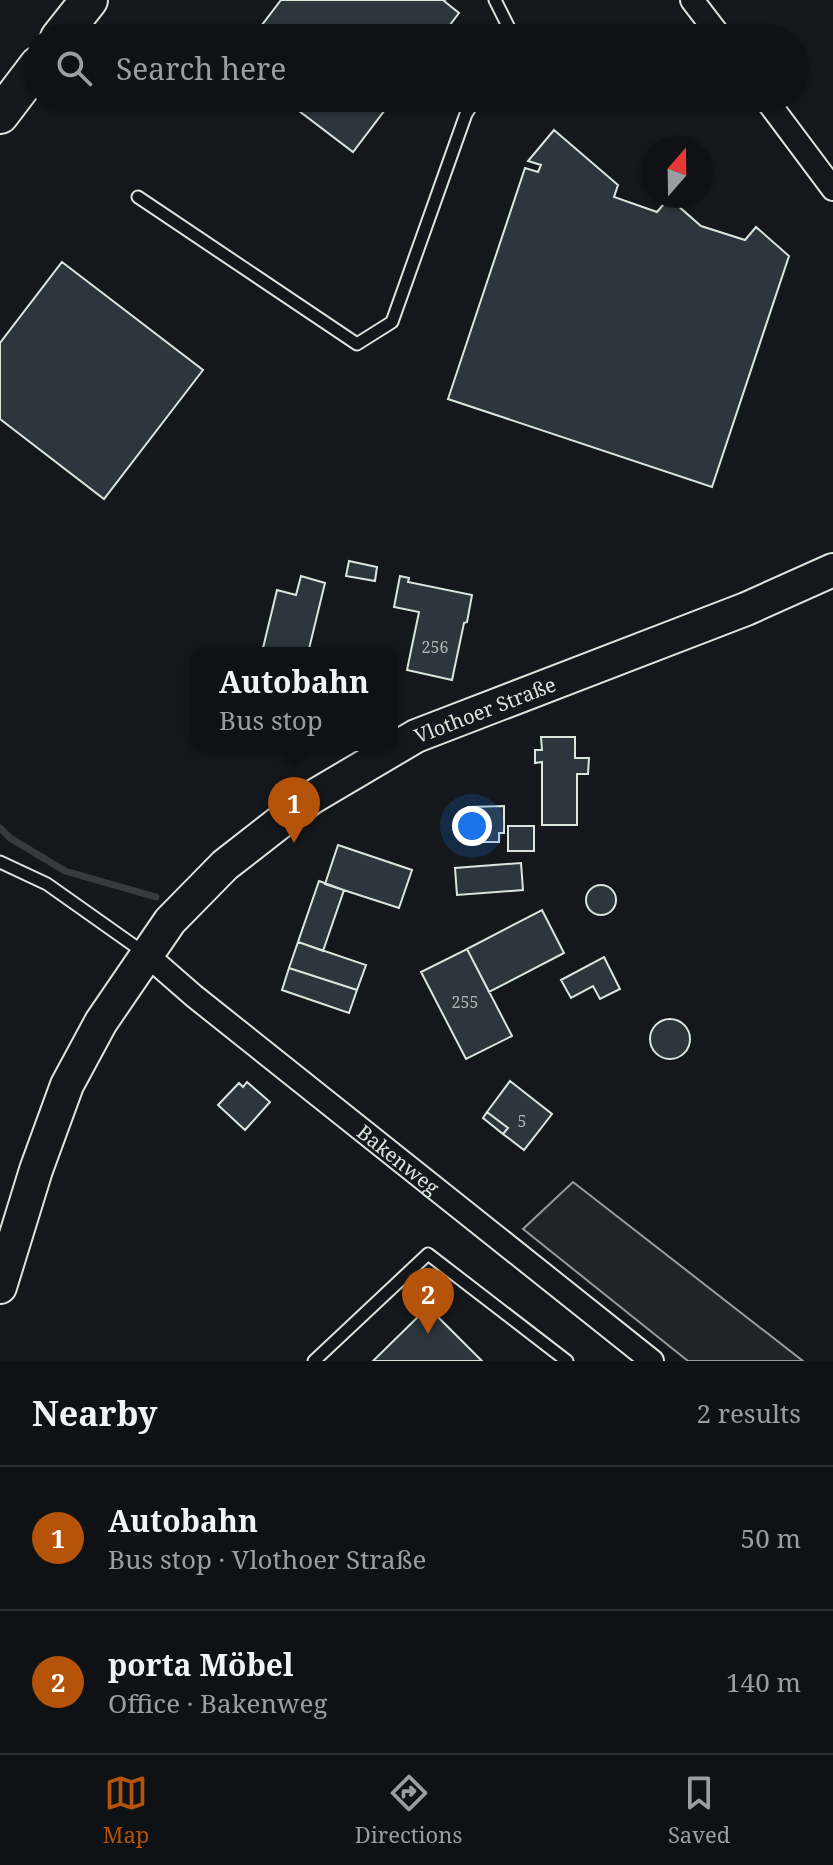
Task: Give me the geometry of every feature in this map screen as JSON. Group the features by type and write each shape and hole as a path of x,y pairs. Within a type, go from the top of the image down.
{"main road":[{"path":"70,24 89,0"},
{"path":"0,115 24,83"}],"street":[{"path":"692,0 710,24"},
{"path":"775,112 833,189"},
{"name":"Vlothoer Straße","path":"398,747 416,736 746,609 833,570"},
{"name":"Vlothoer Straße","path":"0,1287 36,1170 67,1085 101,1022 170,921 225,865 311,798 391,751"},
{"name":"Bakenweg","path":"147,955 194,996 652,1361"}],"lane":[{"path":"495,0 507,24"},
{"path":"138,197 357,344 392,322 467,112"},
{"path":"0,862 47,884 147,955"},
{"path":"314,1361 428,1254 567,1361"}],"shaded area":[{"path":"573,1182 803,1361 688,1361 523,1229"}],"building":[{"path":"281,0 445,0 459,13 451,24 263,24"},
{"path":"300,112 383,112 353,152"},
{"path":"554,130 618,185 614,197 657,212 660,208 680,208 701,226 745,240 756,227 789,256 712,487 448,399 525,168 538,172 541,165 528,161"},
{"path":"62,262 203,370 104,499 0,419 0,343"},
{"path":"349,561 377,567 375,581 346,576"},
{"path":"301,576 325,583 309,647 263,647 277,590 296,595"},
{"path":"400,576 409,578 408,582 472,595 452,680 407,670 419,612 394,607"},
{"path":"541,737 575,737 575,758 589,758 588,774 577,774 577,825 542,825 542,762 535,763 535,750 542,750"},
{"path":"504,806 504,833 499,833 499,842 471,842 468,807"},
{"path":"508,826 534,826 534,851 508,851"},
{"path":"338,845 412,870 399,908 325,884"},
{"path":"521,863 523,890 457,895 455,868"},
{"path":"319,881 344,890 323,951 298,942"},
{"path":"601,885 612,889 616,900 612,911 601,915 590,911 586,900 590,889"},
{"path":"542,910 564,953 489,992 467,949"},
{"path":"298,942 366,965 357,990 289,968"},
{"path":"467,949 512,1036 466,1059 421,972"},
{"path":"604,957 620,989 600,999 593,986 571,998 561,980"},
{"path":"289,968 357,990 349,1013 282,990"},
{"path":"670,1019 684,1025 690,1039 684,1053 670,1059 656,1053 650,1039 656,1025"},
{"path":"510,1081 552,1114 524,1150 503,1134 508,1128 487,1112"},
{"path":"247,1082 270,1102 245,1130 218,1105 239,1083 243,1087"},
{"path":"487,1112 508,1128 503,1134 483,1118"},
{"path":"428,1307 482,1361 373,1361"}],"waterway":[{"path":"0,828 10,838 65,871 156,897"}],"place":[{"name":"Autobahn","path":"294,843"},
{"name":"porta Möbel","path":"428,1334"}]}
